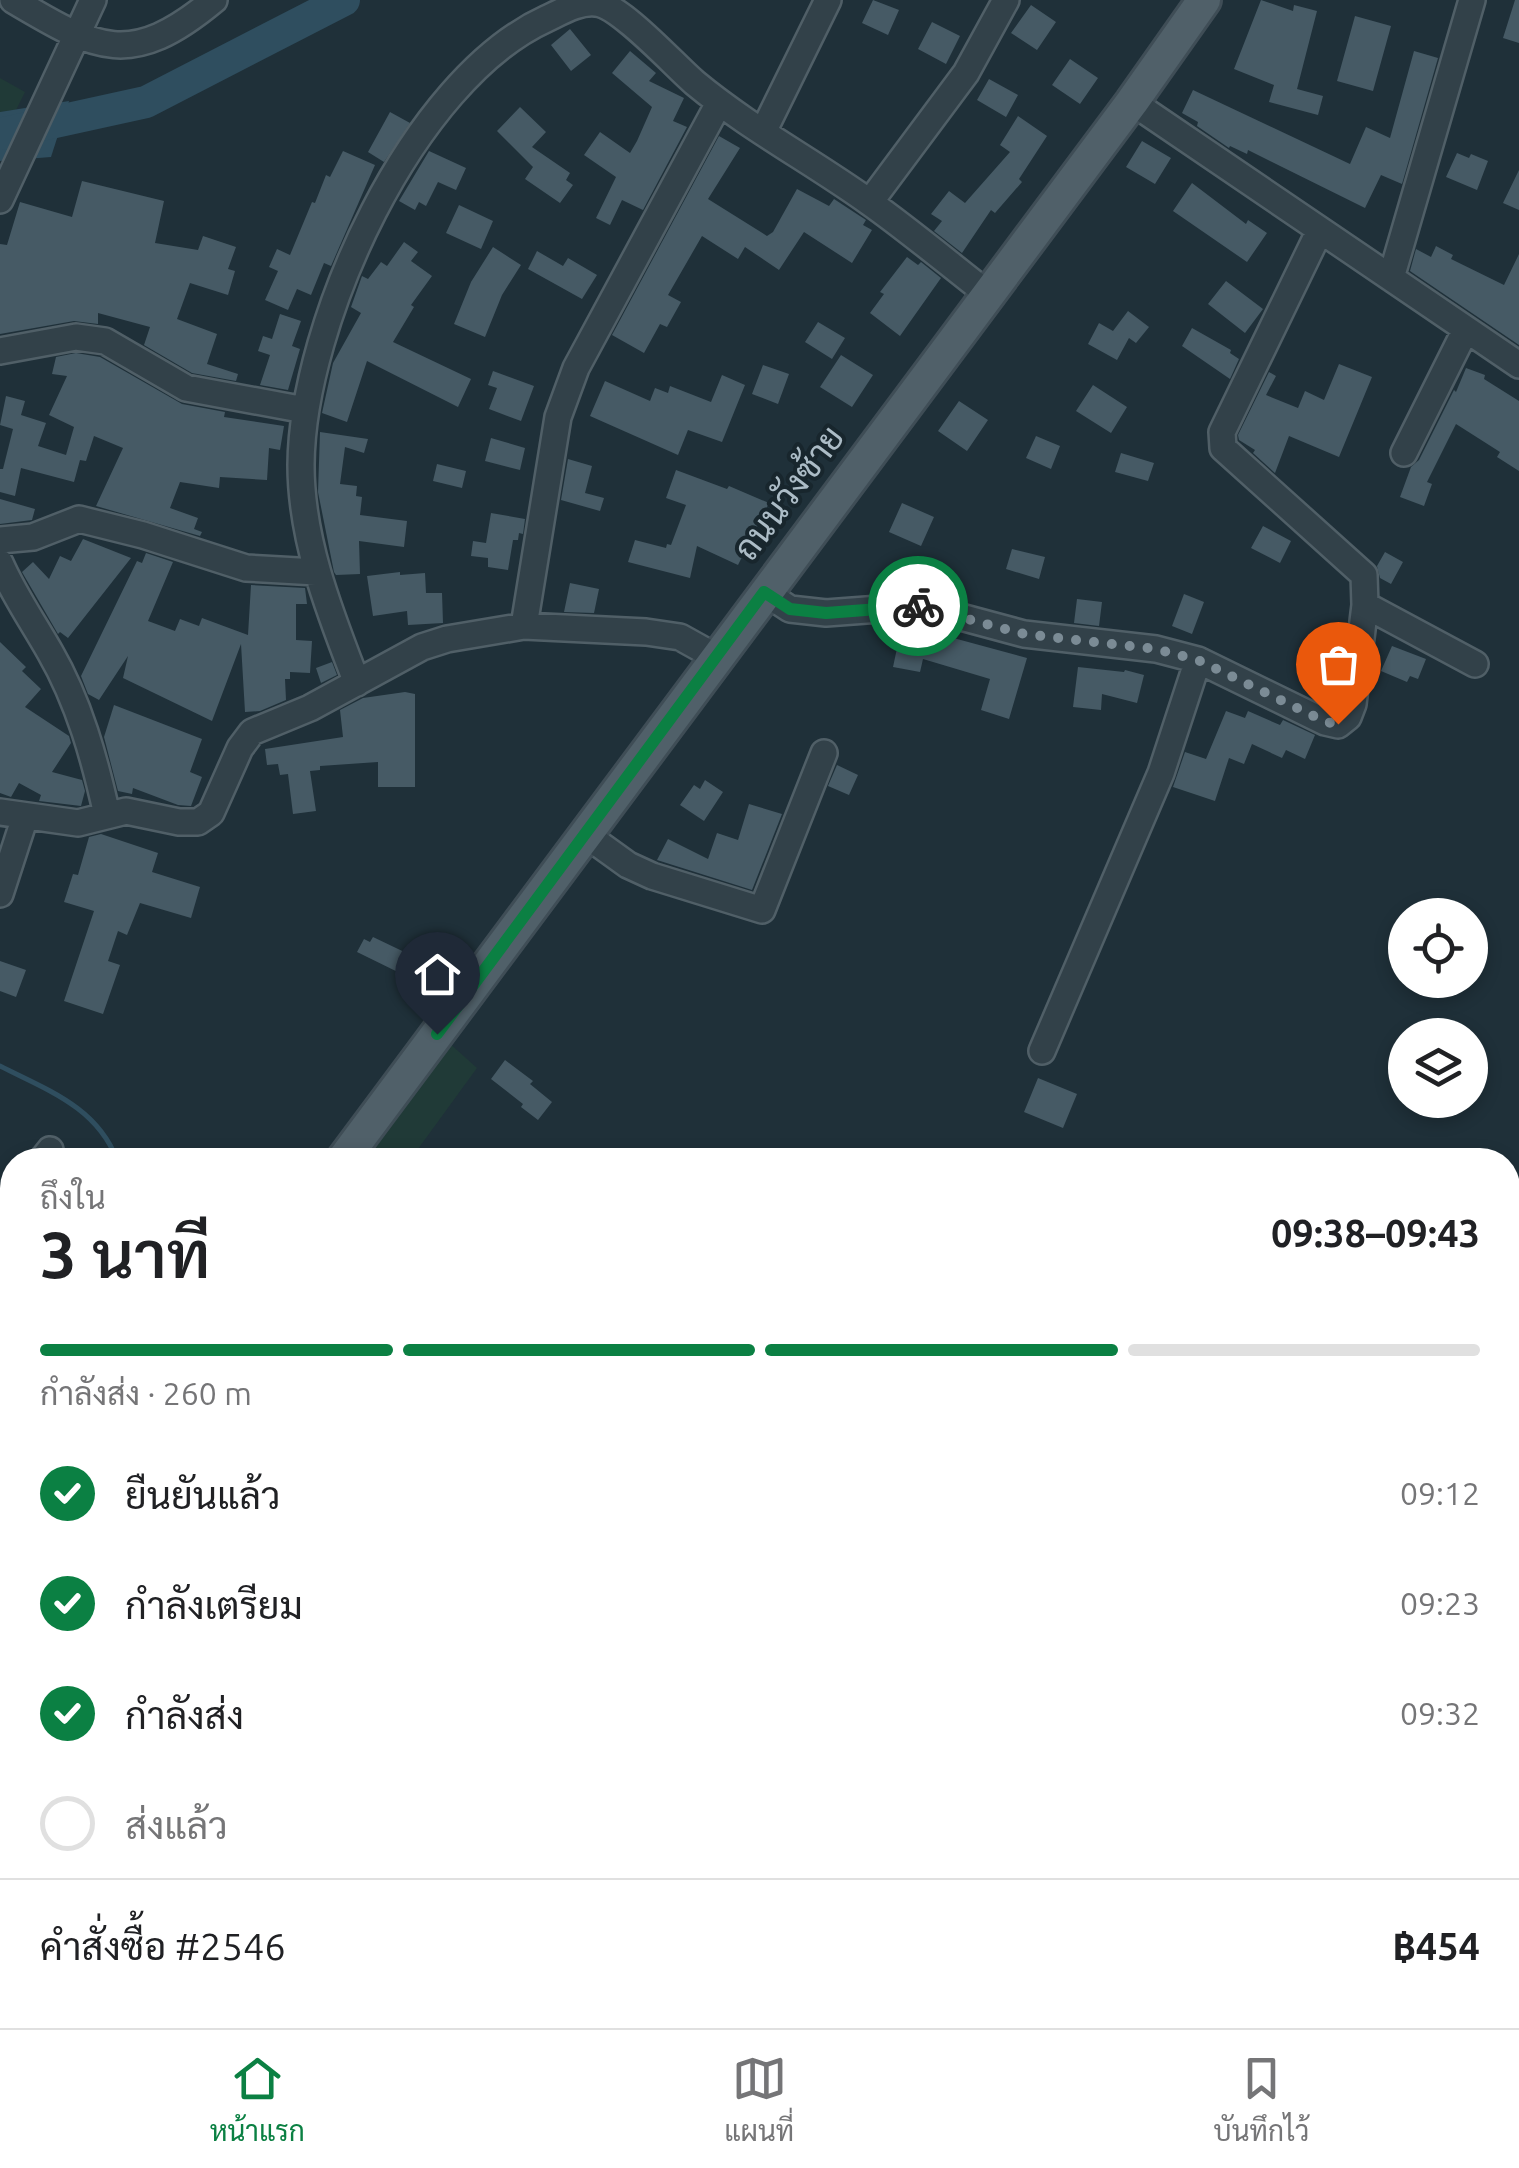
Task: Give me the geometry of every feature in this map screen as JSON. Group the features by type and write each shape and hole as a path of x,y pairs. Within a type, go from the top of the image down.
{"main road":[{"name":"ถนนวังซ้าย","path":"352,1148 1204,0"}],"street":[{"path":"13,0 73,36 111,46 143,43 189,21 214,0"},
{"path":"3,192 92,0"},
{"path":"764,132 828,0"},
{"path":"870,202 966,73 1006,0"},
{"path":"1391,278 1472,0"},
{"path":"357,683 316,572 301,468 305,410 320,347 349,267 380,201 415,142 491,52 527,28 574,6 598,1 623,16 664,57 719,102 870,202 989,294"},
{"path":"524,626 558,417 576,368 719,102"},
{"path":"1132,102 1519,365"},
{"path":"764,592 790,609 826,613 920,606 1024,634 1156,649 1198,660 1326,722 1338,724 1348,717 1353,704 1365,605 1364,575 1223,448 1222,432 1319,232"},
{"path":"1404,453 1465,331"},
{"path":"0,351 76,338 105,341 186,388 305,410"},
{"path":"0,540 33,537 80,519 246,568 316,572"},
{"path":"0,564 17,601 52,654 76,708 96,762 108,815"},
{"path":"1365,605 1475,664"},
{"path":"0,894 12,814 78,823 126,811 198,822 211,813 240,748 252,732 310,708 422,647 524,626 680,637 716,657"},
{"path":"1042,1050 1162,772 1198,660"},
{"path":"585,834 628,865 652,876 762,910 824,753"}],"green space":[{"path":"0,78 25,92 16,110 0,112"},
{"path":"448,1042 477,1068 419,1148 373,1148"}],"water":[{"path":"69,101 51,157 0,161 0,112"}],"building":[{"path":"873,0 899,10 888,35 862,23"},
{"path":"1261,0 1293,11 1294,5 1317,11 1297,89 1323,96 1318,115 1269,102 1274,85 1234,69"},
{"path":"1515,0 1519,0 1519,43 1503,38"},
{"path":"1031,5 1056,22 1037,50 1011,33"},
{"path":"1355,16 1391,26 1373,91 1337,81"},
{"path":"932,22 960,36 946,64 918,49"},
{"path":"570,29 591,55 571,71 551,45"},
{"path":"630,51 656,73 649,81 684,98 673,121 687,127 643,210 622,200 610,225 596,218 616,177 584,155 600,132 630,153 637,141 652,107 612,73"},
{"path":"1414,51 1438,58 1402,184 1381,175 1365,208 1248,150 1247,154 1229,148 1182,113 1193,90 1350,164 1366,127 1390,138"},
{"path":"1070,59 1098,78 1080,104 1052,85"},
{"path":"989,79 1018,95 1006,117 977,100"},
{"path":"520,107 546,132 532,147 570,173 566,180 573,185 560,203 525,179 533,167 497,131"},
{"path":"390,112 410,123 384,162 368,152"},
{"path":"1018,116 1047,136 1019,179 1022,182 995,213 991,210 962,253 934,231 942,221 931,214 949,191 965,203 1010,152 1000,145"},
{"path":"719,136 740,148 708,199 767,236 797,189 829,206 834,199 866,220 863,225 872,230 852,263 804,232 779,270 745,247 738,259 702,236 668,295 681,302 667,327 660,324 644,353 612,335"},
{"path":"1142,141 1171,158 1155,184 1126,167"},
{"path":"343,151 375,165 331,266 324,263 311,295 297,289 288,310 265,300 278,271 269,267 277,249 290,255 312,202 315,203 326,175 330,177"},
{"path":"429,151 466,168 456,190 438,182 426,206 419,202 415,210 399,201"},
{"path":"1457,153 1488,161 1477,190 1446,177"},
{"path":"1519,170 1519,210 1503,203"},
{"path":"82,181 164,201 155,243 198,250 203,236 236,247 228,269 235,271 228,295 190,283 177,319 217,334 207,364 238,374 236,381 192,373 144,345 150,327 98,313 98,324 74,321 0,334 0,244 7,245 20,202 72,217"},
{"path":"1192,183 1246,224 1248,220 1267,233 1247,262 1173,211"},
{"path":"459,205 493,221 481,249 446,233"},
{"path":"404,242 418,252 411,261 432,276 411,305 414,307 393,342 471,379 458,407 367,361 347,422 322,413 333,363 361,313 351,307 362,276 368,279 381,262 387,266"},
{"path":"1436,246 1453,255 1451,259 1504,285 1519,254 1519,345 1410,271 1416,249 1431,257"},
{"path":"493,247 521,265 502,295 485,337 454,324 471,282"},
{"path":"537,251 563,266 568,258 597,275 582,299 528,269"},
{"path":"907,257 918,265 921,262 941,278 900,336 870,313 884,294 880,292"},
{"path":"1226,281 1263,309 1245,333 1208,304"},
{"path":"1128,311 1149,327 1136,343 1129,338 1117,360 1088,344 1099,323 1113,331"},
{"path":"280,314 301,321 292,346 300,349 288,390 260,385 270,355 258,351 263,336 272,339"},
{"path":"818,322 845,338 832,359 805,342"},
{"path":"1192,328 1231,350 1239,359 1230,379 1182,346"},
{"path":"76,353 100,357 182,404 225,412 224,417 284,426 280,450 269,448 267,480 220,477 219,488 180,482 170,508 198,518 194,529 202,532 200,536 96,506 123,448 94,436 86,461 80,460 74,482 21,468 15,496 0,492 0,469 13,429 0,425 6,396 25,401 21,415 46,423 38,446 66,455 74,427 49,415 67,376 52,374 56,357"},
{"path":"841,355 873,375 852,407 820,387"},
{"path":"1339,364 1372,377 1339,457 1289,436 1275,473 1238,435 1269,372 1276,376 1266,395 1298,408 1305,391 1324,400"},
{"path":"763,365 789,374 778,404 752,394"},
{"path":"1466,368 1485,375 1484,379 1519,401 1519,471 1497,457 1500,452 1456,424 1427,482 1432,484 1424,506 1400,497 1411,467 1419,460"},
{"path":"493,371 534,386 521,421 489,409 497,388 488,385"},
{"path":"722,375 745,385 722,442 688,430 678,455 590,416 605,381 650,401 655,388 668,393 670,386 711,402"},
{"path":"1093,385 1127,407 1111,433 1076,411"},
{"path":"959,401 988,420 967,451 938,431"},
{"path":"320,432 368,439 364,453 345,447 340,484 357,486 356,496 362,497 360,515 407,521 404,547 359,541 360,574 334,572 318,492"},
{"path":"1036,436 1060,446 1051,469 1026,458"},
{"path":"491,438 525,448 520,470 485,461"},
{"path":"1121,453 1154,463 1148,481 1115,472"},
{"path":"568,459 592,466 585,493 604,498 600,511 561,500"},
{"path":"437,464 466,471 462,488 433,481"},
{"path":"676,470 769,503 738,565 697,546 690,578 628,562 635,540 666,548 671,545 686,505 666,498"},
{"path":"0,499 35,509 32,520 0,524"},
{"path":"902,503 934,517 921,546 889,532"},
{"path":"491,513 525,519 523,534 513,540 508,570 488,567 488,558 471,556 473,541 486,543"},
{"path":"1263,526 1291,541 1280,563 1251,548"},
{"path":"83,539 131,558 68,638 58,634 22,572 33,562 49,579 60,556 71,561"},
{"path":"1012,549 1045,557 1039,579 1006,569"},
{"path":"1385,552 1403,562 1391,584 1380,578 1377,566"},
{"path":"146,553 173,562 148,621 175,631 180,619 199,626 202,618 248,635 251,585 305,588 307,604 296,604 296,640 312,641 310,673 290,672 290,679 285,679 286,700 260,711 245,712 241,644 212,721 123,678 128,656 99,700 88,694 81,676 137,561 142,563"},
{"path":"425,573 426,593 442,593 443,623 408,625 407,611 373,616 367,576"},
{"path":"570,583 599,589 594,613 564,612"},
{"path":"1184,594 1204,602 1192,634 1172,626"},
{"path":"1077,599 1102,602 1099,626 1074,623"},
{"path":"946,636 1027,658 1009,719 981,710 990,679 923,659 920,672 893,667 899,639 942,647"},
{"path":"0,642 26,667 22,671 41,689 25,707 69,736 71,743 52,772 82,780 85,791 81,806 39,801 41,795 19,783 11,797 0,793"},
{"path":"1392,646 1426,659 1418,679 1410,676 1407,682 1381,671"},
{"path":"332,662 337,675 321,683 316,668"},
{"path":"1078,667 1144,675 1137,703 1102,694 1101,710 1073,707"},
{"path":"415,694 415,787 378,787 378,762 320,766 320,770 310,771 316,811 293,814 288,774 280,775 278,764 267,765 265,749 343,737 340,710 363,698"},
{"path":"114,705 202,739 190,772 202,777 191,806 133,788 132,794 118,791 104,737"},
{"path":"1226,711 1245,718 1248,711 1280,725 1283,720 1315,735 1305,759 1286,750 1282,758 1252,744 1244,764 1229,758 1215,801 1173,787 1185,752 1206,759"},
{"path":"837,765 858,775 849,795 828,786"},
{"path":"705,780 723,792 704,821 680,805 694,785 700,789"},
{"path":"749,804 782,814 752,890 657,860 668,839 708,859 717,833 738,840"},
{"path":"101,834 158,853 152,872 200,887 191,918 140,903 127,935 118,931 108,961 120,965 103,1014 64,1001 94,911 64,902 73,874 78,875 89,837"},
{"path":"373,937 419,959 410,978 357,952 364,939 370,942"},
{"path":"0,961 26,970 16,997 0,991"},
{"path":"505,1060 552,1102 538,1120 491,1079"},
{"path":"1038,1078 1077,1094 1063,1128 1024,1112"}],"waterway":[{"path":"0,134 146,102 344,0"},
{"path":"0,1066 84,1113 111,1148"}],"way so far":[{"path":"918,606 1024,634 1156,649 1198,660 1326,722 1338,724"}],"route":[{"path":"437,1034 764,592 790,609 826,613 918,606"}]}
